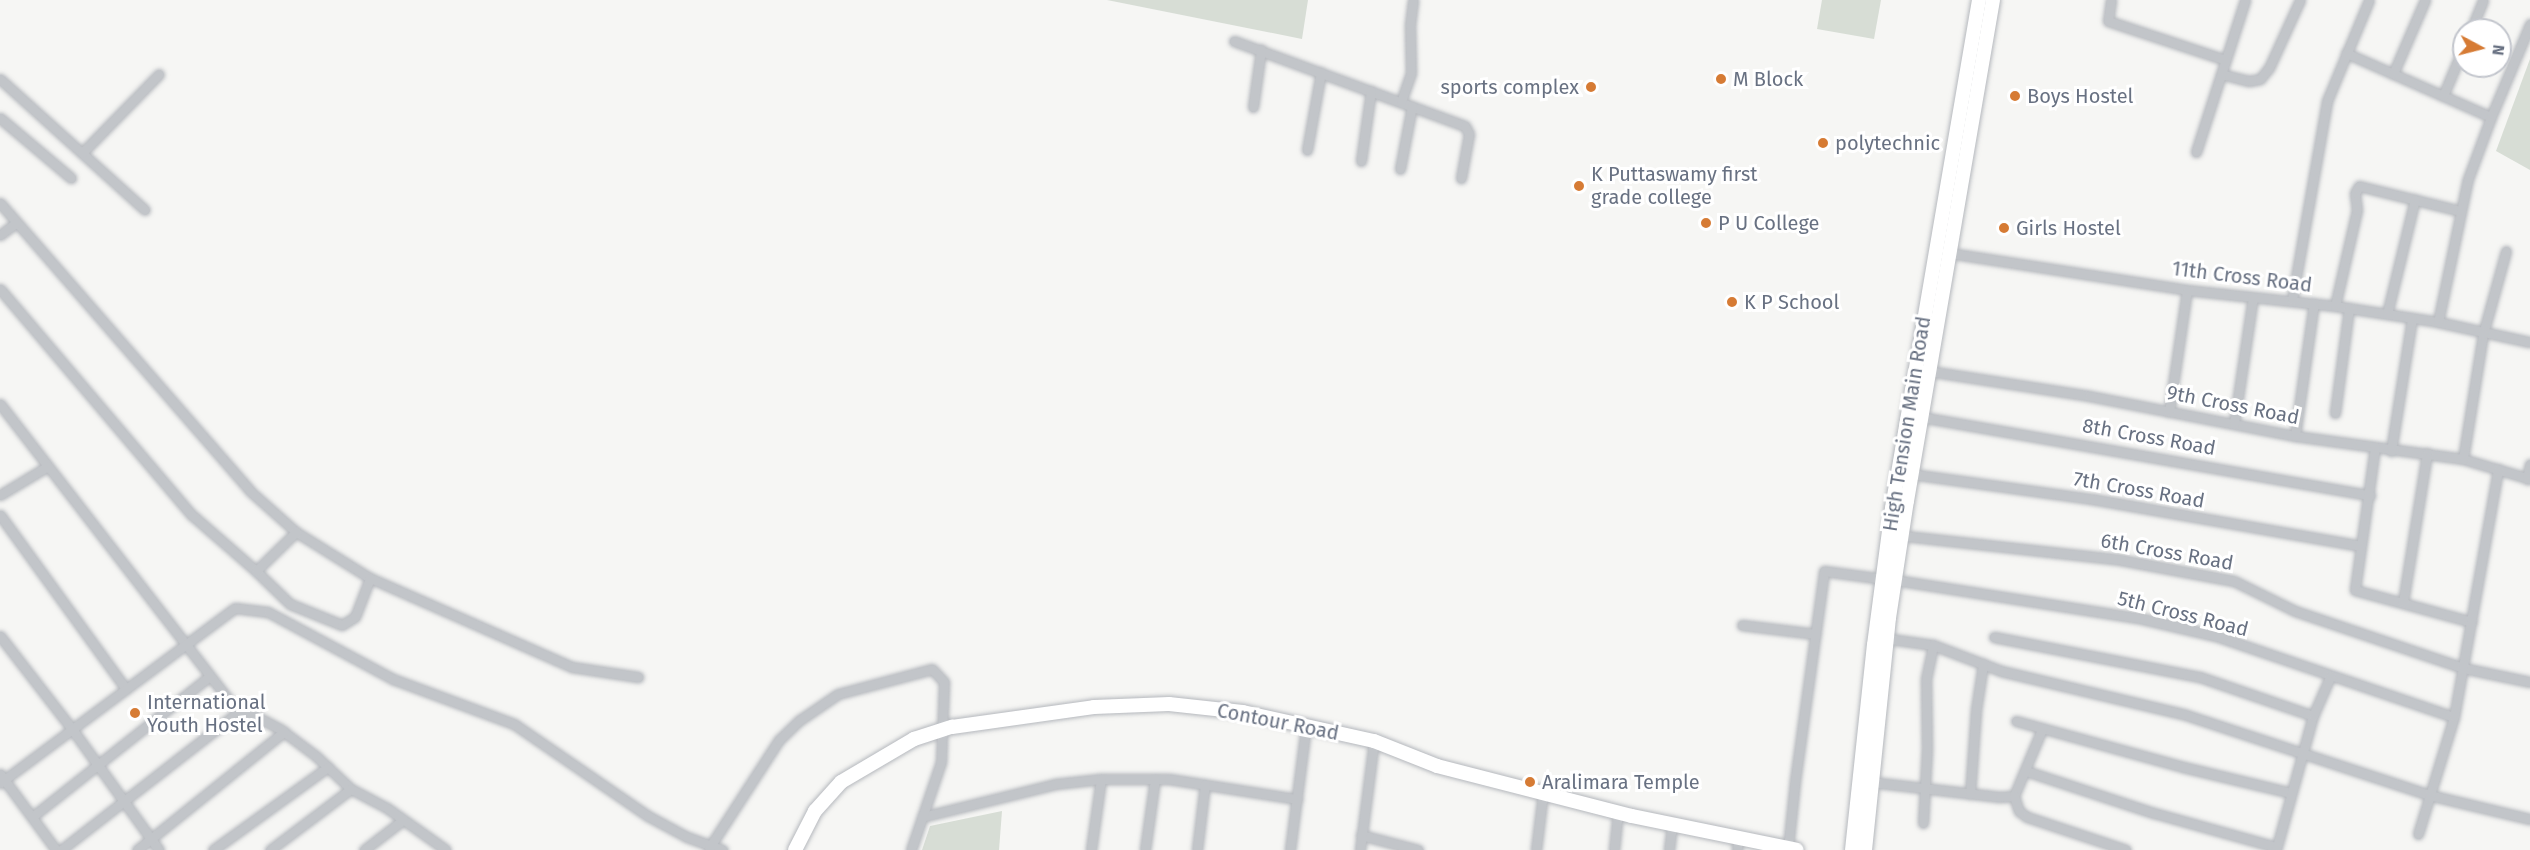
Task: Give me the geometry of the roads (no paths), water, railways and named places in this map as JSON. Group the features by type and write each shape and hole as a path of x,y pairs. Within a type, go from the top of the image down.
{"main road":[{"name":"High Tension Main Road","path":"1852,850 1895,535 1978,0"},
{"path":"1895,535 1911,474 1993,0"},
{"path":"1865,850 1881,638"},
{"name":"Contour Road","path":"795,850 815,811 841,782 914,739 943,730 1094,707 1169,704 1243,712 1374,741 1437,766 1672,824 1738,844 1793,849"}],"street":[{"path":"1401,102 1411,73 1410,25 1413,0"},
{"path":"2110,0 2108,21 2226,60"},
{"path":"2196,152 2245,0"},
{"path":"2221,74 2249,81 2260,79 2269,68 2300,0"},
{"path":"2292,300 2327,101 2369,0"},
{"path":"2393,74 2425,0"},
{"path":"2476,18 2483,0"},
{"path":"2438,322 2468,179 2530,24"},
{"path":"1234,40 1465,126 1469,130 1461,178"},
{"path":"1253,107 1261,50"},
{"path":"2346,52 2491,117"},
{"path":"1307,150 1321,72"},
{"path":"82,153 159,74"},
{"path":"2443,96 2452,75"},
{"path":"0,79 145,210"},
{"path":"1361,160 1371,91"},
{"path":"1401,169 1412,106"},
{"path":"0,118 71,178"},
{"path":"2335,306 2358,210 2357,188 2361,186 2462,211"},
{"path":"2387,314 2415,200"},
{"path":"0,204 250,491 296,532 370,578 572,667 638,677"},
{"path":"0,235 16,223"},
{"path":"2463,459 2483,334 2506,251"},
{"name":"11th Cross Road","path":"1949,253 2187,290 2349,308 2438,322 2483,334 2530,342"},
{"path":"0,289 192,515 256,570 290,604 342,625 355,617 370,578"},
{"path":"2169,412 2187,290"},
{"path":"2234,424 2253,297"},
{"path":"2295,435 2314,303"},
{"path":"2334,413 2349,308"},
{"path":"2391,451 2412,319"},
{"name":"9th Cross Road","path":"1929,371 2089,396 2391,451 2427,453 2463,459 2529,479"},
{"path":"0,404 231,704 284,732 328,767 351,789 403,820 446,850"},
{"name":"8th Cross Road","path":"1921,417 2370,495"},
{"path":"2375,447 2355,590 2472,622"},
{"path":"2403,602 2427,453"},
{"path":"2529,479 2530,464"},
{"path":"0,495 48,466"},
{"path":"2418,834 2454,717 2498,469"},
{"name":"7th Cross Road","path":"1911,474 2092,499 2360,546"},
{"path":"0,515 126,689"},
{"path":"256,570 296,532"},
{"name":"6th Cross Road","path":"1895,535 2121,560 2234,581 2295,611 2463,668 2530,682"},
{"name":"5th Cross Road","path":"1815,634 1824,571 2143,619 2216,636 2330,677 2454,717"},
{"path":"56,850 1,779 235,608 268,612 393,679 514,724 648,816 709,848 723,850"},
{"path":"1742,625 1815,634 1795,781 1793,849"},
{"path":"0,636 72,729 159,850"},
{"path":"1994,636 2200,678 2313,716"},
{"path":"1881,638 1933,645 2001,671 2183,714 2429,795 2530,819"},
{"path":"1923,823 1926,679 1933,645"},
{"path":"1970,794 1976,710 1983,664"},
{"path":"709,848 779,740 800,720 838,694 932,669 944,682 941,762 911,850"},
{"path":"32,817 210,676"},
{"path":"2026,771 2154,813 2276,849 2313,716 2330,677"},
{"path":"61,850 242,709"},
{"path":"2016,721 2291,793"},
{"path":"1290,850 1306,726"},
{"path":"2042,729 2014,796 2019,811 2027,817 2126,850"},
{"path":"136,850 284,732"},
{"path":"1360,850 1374,741"},
{"path":"213,850 328,767"},
{"path":"922,817 1055,784 1101,778 1155,778 1297,799"},
{"path":"1091,850 1101,778"},
{"path":"1145,850 1155,778"},
{"path":"1871,782 1970,794 2014,796"},
{"path":"1197,850 1205,784"},
{"path":"270,850 351,789"},
{"path":"1536,850 1543,793"},
{"path":"1614,850 1618,812"},
{"path":"364,850 403,820"},
{"path":"1669,850 1672,824"},
{"path":"1361,835 1418,850"}],"place":[{"name":"M Block","path":"1721,79"},
{"name":"sports complex","path":"1591,87"},
{"name":"Boys Hostel","path":"2015,96"},
{"name":"polytechnic","path":"1823,143"},
{"name":"K Puttaswamy first grade college","path":"1579,186"},
{"name":"P U College","path":"1706,223"},
{"name":"Girls Hostel","path":"2004,228"},
{"name":"K P School","path":"1732,302"},
{"name":"International Youth Hostel","path":"135,713"},
{"name":"Aralimara Temple","path":"1530,782"}]}
